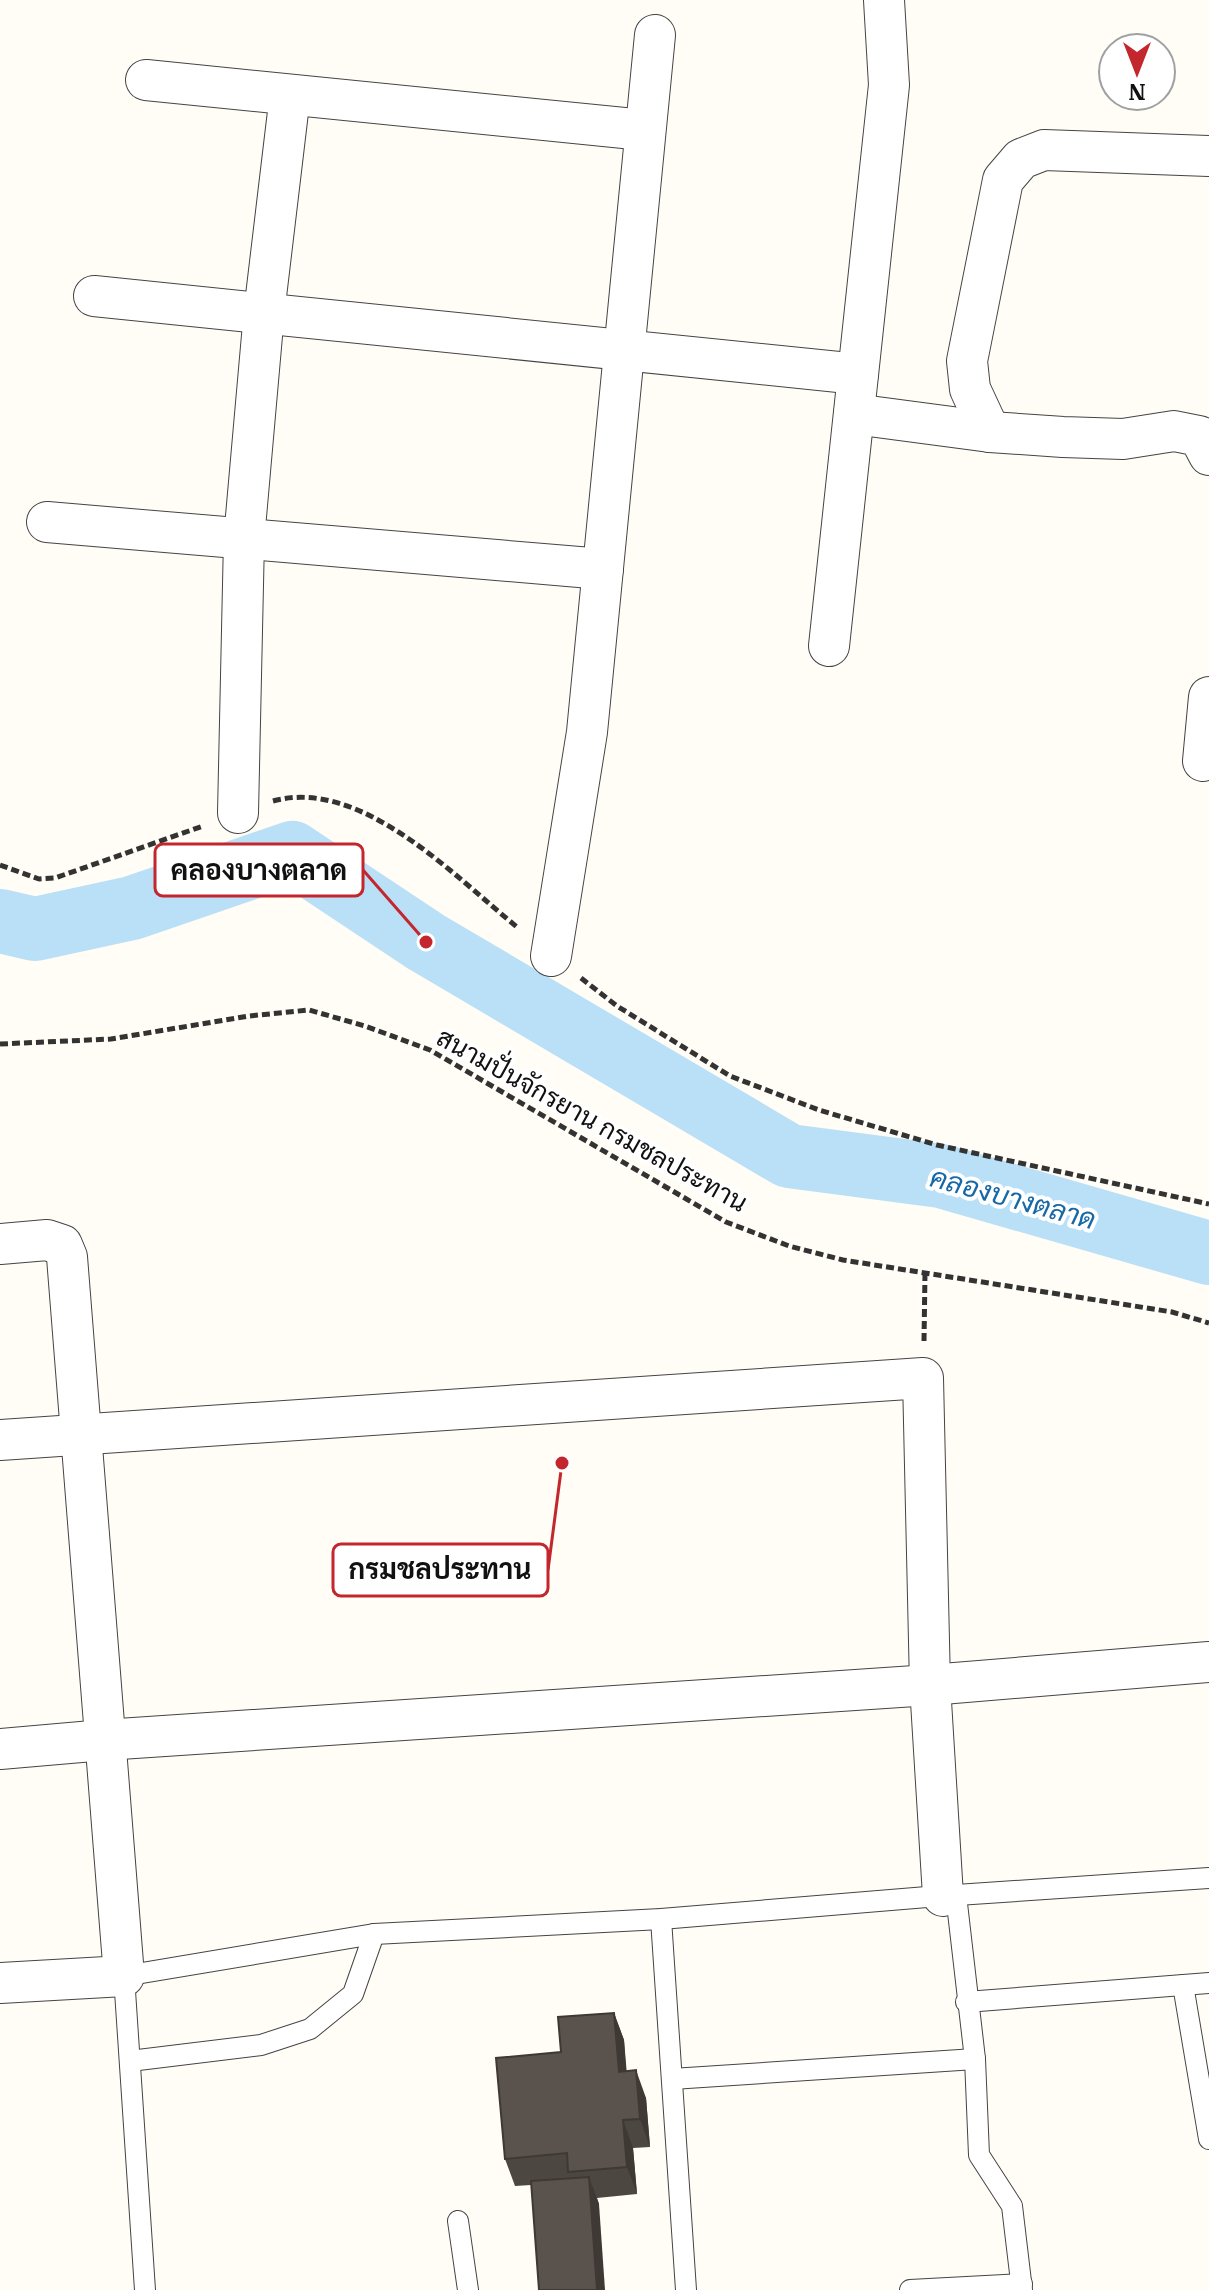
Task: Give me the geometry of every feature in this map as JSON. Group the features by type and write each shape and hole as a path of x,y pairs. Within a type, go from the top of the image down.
{"street":[{"path":"829,646 889,85 884,0"},
{"path":"551,956 587,732 655,35"},
{"path":"146,80 644,130"},
{"path":"238,813 244,539 264,313 290,95"},
{"path":"990,432 970,389 967,361 1003,180 1021,159 1044,150 1209,156"},
{"path":"94,296 858,374"},
{"path":"854,414 990,432 1123,439 1174,431 1199,436 1209,455"},
{"path":"47,522 603,569"},
{"path":"1203,761 1209,697"},
{"path":"0,1244 47,1240 62,1245 67,1257 124,1976 0,1983"},
{"path":"0,1440 923,1378 930,1685 950,1895"},
{"path":"0,1749 930,1685 1209,1662"}],"lane":[{"path":"145,2290 124,1976 374,1934 661,1919 1209,1878"},
{"path":"910,2290 1022,2287 1012,2206 979,2155 975,2059 950,1895"},
{"path":"661,1919 686,2290"},
{"path":"130,2061 261,2045 310,2029 353,1994 374,1934"},
{"path":"966,2002 1209,1983"},
{"path":"1183,1985 1209,2139"},
{"path":"672,2079 975,2059"},
{"path":"458,2221 468,2290"}],"path":[{"path":"0,865 39,879 55,878 294,795 344,802 407,837 551,956 617,1006 730,1076 790,1099 937,1145 1209,1204"},
{"name":"สนามปั่นจักรยาน กรมชลประทาน","path":"0,1044 111,1039 249,1016 309,1010 430,1050 726,1222 789,1246 925,1273 1172,1312 1209,1323"},
{"path":"923,1378 925,1273"}],"building":[{"path":"614,2013 619,2072 636,2070 640,2119 623,2120 627,2167 568,2172 567,2153 505,2159 496,2058 561,2052 558,2017"},
{"path":"589,2177 597,2290 539,2290 531,2181"}],"waterway":[{"name":"คลองบางตลาด","path":"0,921 35,929 132,908 292,853 426,942 789,1156 941,1176 1209,1253"}],"place":[{"name":"คลองบางตลาด","path":"426,942"},
{"name":"กรมชลประทาน","path":"562,1463"}]}
